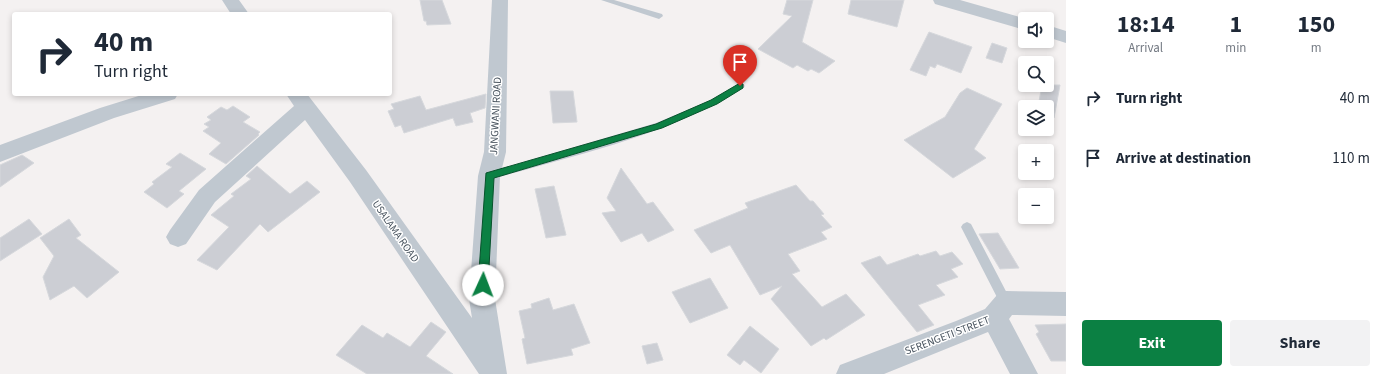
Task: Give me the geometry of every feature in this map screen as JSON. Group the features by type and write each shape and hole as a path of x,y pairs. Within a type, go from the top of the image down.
{"street":[{"path":"230,0 239,12"},
{"name":"JANGWANI ROAD","path":"493,372 482,299 489,176 495,152 500,0"},
{"path":"941,0 1018,22"},
{"path":"1054,33 1066,37"},
{"path":"0,154 106,113 161,96"},
{"path":"178,237 207,196 301,100"},
{"name":"USALAMA ROAD","path":"301,100 358,176 493,372"},
{"name":"SERENGETI STREET","path":"850,374 963,331 1000,310 1066,304"},
{"path":"1000,310 1024,374"}],"lane":[{"path":"606,0 659,16"},
{"path":"489,176 659,126 714,102 740,86"},
{"path":"968,227 1000,310"}],"building":[{"path":"420,0 442,0 451,24 427,25 426,21 424,21"},
{"path":"787,0 813,0 802,42 835,61 819,73 811,69 808,71 797,65 793,68 758,49 792,16 783,14"},
{"path":"851,0 904,0 897,27 848,14"},
{"path":"929,32 972,47 961,73 937,64 935,68 930,66 926,76 910,70"},
{"path":"992,43 1007,48 1002,63 986,58"},
{"path":"1054,85 1060,85 1054,118 1054,100 1039,100 1041,92 1054,92"},
{"path":"967,88 1002,104 974,149 986,158 953,178 904,140 945,117 960,93"},
{"path":"550,91 573,91 577,122 553,123"},
{"path":"486,94 485,108 470,113 473,122 456,126 453,118 404,133 401,125 395,127 388,111 394,109 391,104 420,96 426,110"},
{"path":"233,106 250,117 243,122 260,132 258,134 259,135 226,164 209,154 221,143 203,131 209,127 204,124 211,120 207,117 221,107 227,110"},
{"path":"180,153 206,169 179,191 184,194 167,208 144,192 154,184 152,182 172,167 166,164"},
{"path":"22,155 34,163 0,187 0,165"},
{"path":"257,166 290,194 307,181 320,192 268,232 260,224 217,270 197,260 229,227 211,215 234,196 231,194 251,179 246,176"},
{"path":"621,168 647,204 653,202 674,230 648,242 642,233 621,242 602,213 616,211 607,198"},
{"path":"796,185 810,201 813,201 824,214 821,215 832,227 821,232 827,239 788,254 800,271 792,274 822,307 846,294 865,315 826,340 824,338 811,346 771,299 782,286 760,295 730,245 711,253 694,230 748,208 745,203"},
{"path":"554,186 566,235 546,238 535,189"},
{"path":"29,219 42,234 0,261 0,238"},
{"path":"69,219 81,235 76,238 119,272 87,298 74,286 50,300 43,277 54,256 40,238"},
{"path":"998,233 1019,268 1000,269 979,234"},
{"path":"936,251 940,256 952,252 963,264 951,269 958,277 936,285 945,295 918,305 934,325 917,332 861,263 880,256 887,265 918,254 920,256"},
{"path":"710,278 728,308 690,323 672,292"},
{"path":"549,298 553,310 574,304 590,343 571,349 573,355 527,364 522,339 525,338 519,311 532,308 531,304"},
{"path":"431,322 446,332 426,356 453,374 367,374 336,355 362,325 383,338 387,333 410,347"},
{"path":"1066,324 1066,361 1051,361 1036,334 1039,332 1035,325"},
{"path":"750,326 779,349 761,373 744,360 740,365 727,355"},
{"path":"657,343 663,360 647,364 642,346"}],"route":[{"path":"483,285 489,176 659,126 714,102 740,86"}]}
